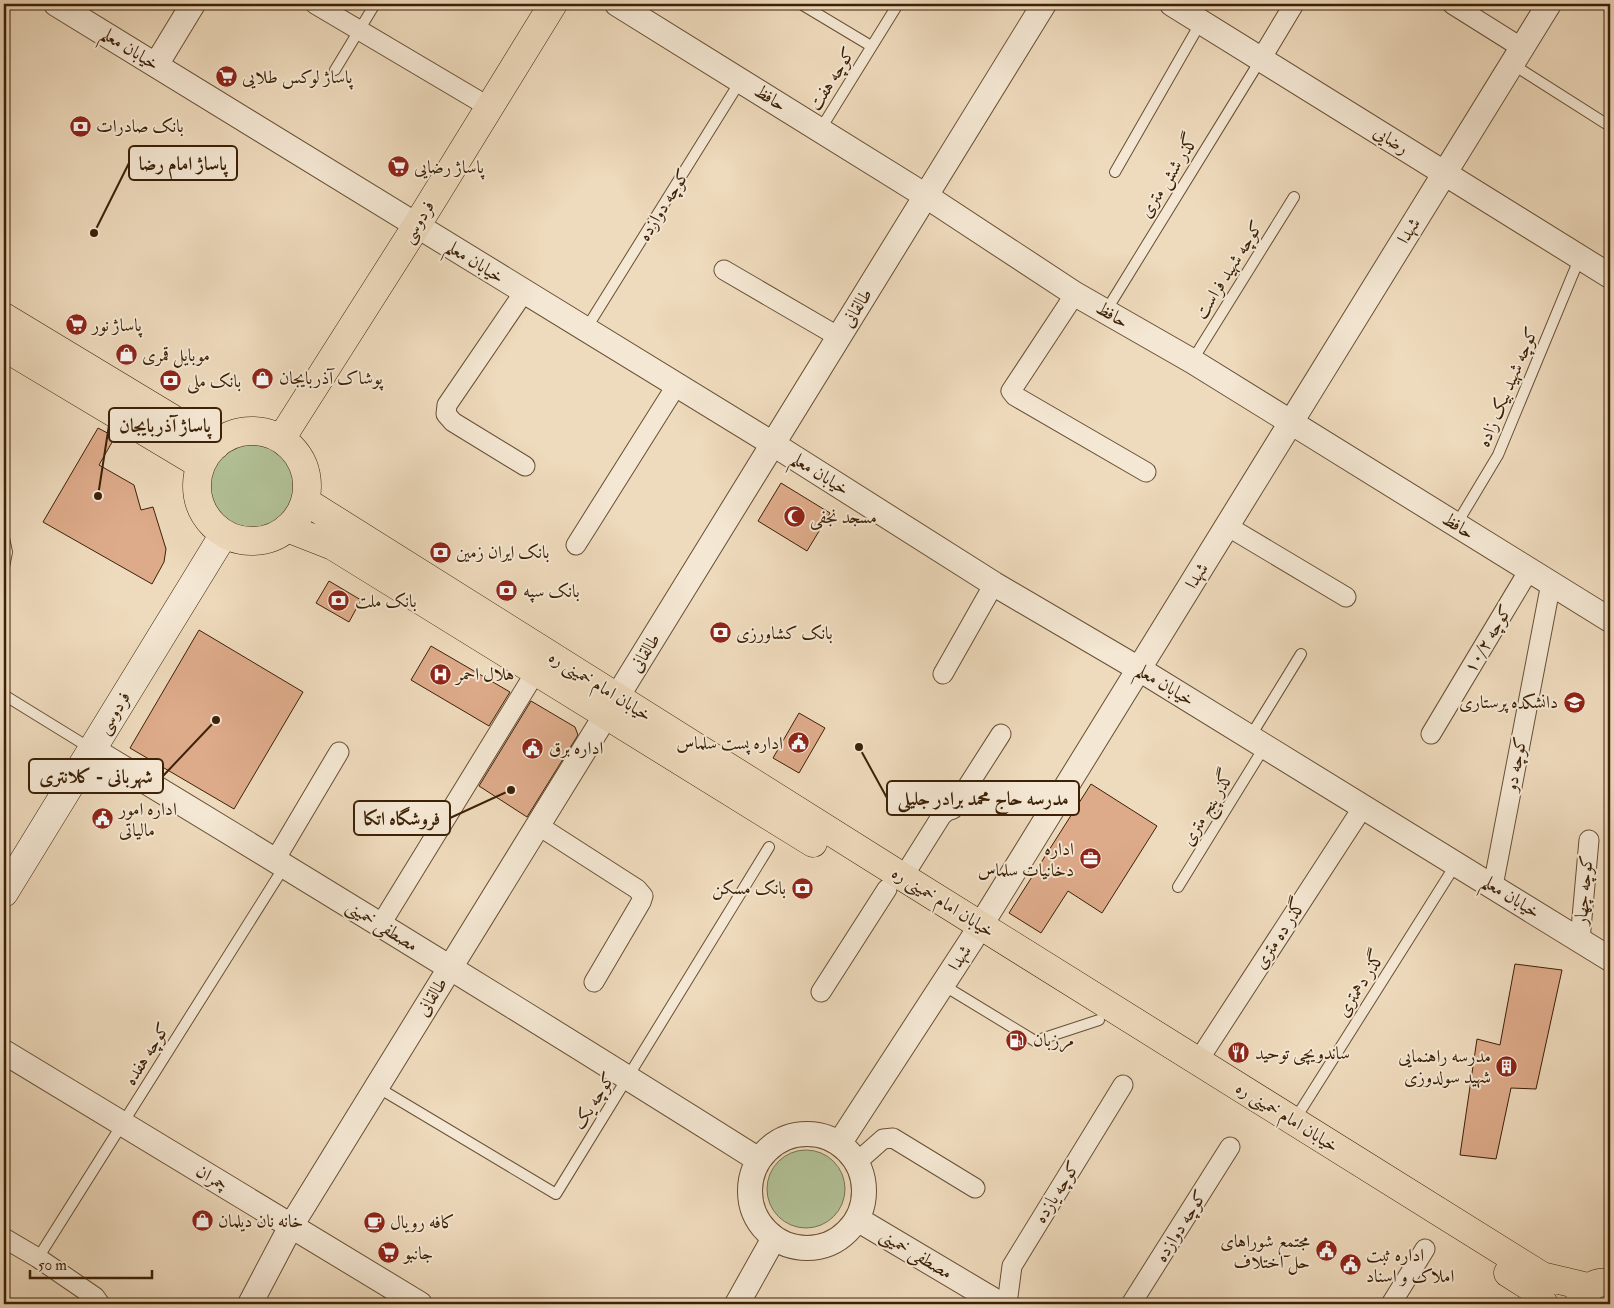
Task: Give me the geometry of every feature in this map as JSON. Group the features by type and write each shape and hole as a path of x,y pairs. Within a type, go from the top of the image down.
{"main road":[{"name":"فردوسی","path":"281,439 417,225 553,4"},
{"path":"4,316 209,455"},
{"path":"4,347 209,455"},
{"path":"248,431 265,433 281,439 301,460 306,474 307,489 305,501 298,517 287,528 273,537 256,541 239,540 224,534 211,523 202,510 198,496 197,480 209,455 230,436 248,431"},
{"name":"خیابان امام خمینی ره","path":"305,501 612,706 976,933 1198,1061 1542,1276 1592,1291"},
{"name":"خیابان امام خمینی ره","path":"287,528 333,546 536,672 612,706"},
{"name":"فردوسی","path":"4,892 224,534"},
{"name":"خیابان امام خمینی ره","path":"976,933 1099,1020 1535,1290 1544,1304"}],"street":[{"name":"خیابان معلم","path":"59,4 676,386 773,444 994,584 1139,669 1610,958"},
{"path":"156,65 193,4"},
{"path":"314,4 489,107"},
{"name":"حافظ","path":"617,4 926,196 1075,294 1192,361 1610,620"},
{"name":"طالقانی","path":"250,1304 291,1226 1044,4"},
{"name":"رضایی","path":"1172,4 1610,276"},
{"path":"1261,59 1294,4"},
{"path":"1452,4 1517,56"},
{"name":"شهدا","path":"839,1144 976,933 1549,4"},
{"path":"724,270 839,337"},
{"path":"524,292 447,405 446,414 453,422 525,466"},
{"path":"1075,294 1011,391 1015,396 1146,472"},
{"path":"576,544 676,386"},
{"path":"1227,526 1346,598"},
{"name":"کوچه ۱۰/۲","path":"1431,734 1529,570"},
{"name":"کوچه دو","path":"1493,886 1551,583"},
{"path":"943,674 994,584"},
{"path":"381,924 536,672"},
{"path":"821,992 942,815 953,809 1000,734"},
{"name":"مصطفی خمینی","path":"92,749 381,924 758,1160"},
{"path":"279,863 339,752"},
{"name":"گذر ده متری","path":"1198,1061 1363,807"},
{"path":"539,826 637,889 643,896 594,982"},
{"name":"کوچه چهار","path":"1580,940 1589,840"},
{"name":"چمران","path":"4,1052 420,1304"},
{"name":"کوچه یازده","path":"1007,1304 1012,1266 1123,1085"},
{"path":"808,1133 827,1137 839,1144 844,1147 856,1162 863,1181 863,1200 857,1219 846,1233 830,1243 813,1248 794,1247 774,1238 763,1229 754,1213 750,1195 751,1177 758,1160 772,1146 789,1136 808,1133"},
{"path":"856,1162 883,1139 893,1138 975,1188"},
{"name":"کوچه دوازده","path":"1131,1304 1230,1147"},
{"name":"مصطفی خمینی","path":"857,1219 1000,1304"},
{"path":"4,1238 38,1258 95,1297 100,1304"},
{"path":"737,1304 774,1238"},
{"path":"1391,1304 1425,1249"}],"lane":[{"path":"334,70 375,4"},
{"name":"کوچه هفت","path":"800,4 871,46"},
{"name":"کوچه هفت","path":"820,130 898,4"},
{"path":"1115,172 1201,22"},
{"path":"1517,56 1608,125"},
{"name":"گذر شش متری","path":"1106,311 1261,59"},
{"name":"کوچه دوازده","path":"586,329 741,80"},
{"name":"کوچه شهید فراست","path":"1192,361 1294,197"},
{"name":"کوچه شهید بیک زاده","path":"1456,525 1498,455 1580,257"},
{"path":"4,538 7,552 4,568"},
{"name":"گذر پنج متری","path":"1178,887 1258,742 1301,654"},
{"name":"مصطفی خمینی","path":"4,695 92,749"},
{"name":"کوچه یک","path":"377,1087 556,1194 769,847"},
{"name":"کوچه هفده","path":"38,1258 122,1124 279,863"},
{"name":"گذر دهمتری","path":"1294,1121 1456,864"},
{"path":"943,985 1035,1041 1099,1020"}],"green space":[{"path":"243,440 261,440 278,447 291,460 298,477 298,495 291,512 278,525 261,532 243,532 226,525 213,512 206,495 206,477 213,460 226,447"},
{"path":"806,1150 821,1153 834,1161 842,1174 845,1189 842,1204 834,1217 821,1225 806,1228 791,1225 778,1217 770,1204 767,1189 770,1174 778,1161 791,1153"}],"building":[{"path":"98,428 115,437 99,465 134,485 141,510 153,507 166,549 164,562 152,584 43,522"},
{"name":"مسجد نجفی","path":"781,483 830,513 807,551 758,521"},
{"name":"بانک ملت","path":"329,581 361,600 349,622 316,603"},
{"path":"199,630 303,692 234,809 130,748"},
{"path":"431,646 510,692 489,726 411,680"},
{"name":"اداره برق","path":"531,701 575,727 578,735 527,817 479,786"},
{"name":"اداره پست سلماس","path":"799,713 825,728 799,773 773,758"},
{"name":"اداره دخانیات سلماس","path":"1091,784 1157,826 1102,913 1068,891 1041,933 1009,913"},
{"name":"مدرسه راهنمایی شهید سولدوزی","path":"1515,964 1562,970 1536,1089 1511,1088 1496,1159 1460,1155 1477,1039 1500,1045"}],"place":[{"name":"پاساژ لوکس طلایی","path":"226,77"},
{"name":"بانک صادرات","path":"80,126"},
{"name":"پاساژ رضایی","path":"398,167"},
{"name":"پاساژ امام رضا","path":"94,233"},
{"name":"پاساژ نور","path":"76,325"},
{"name":"موبایل قمری","path":"126,355"},
{"name":"پوشاک آذربایجان","path":"263,378"},
{"name":"بانک ملی","path":"171,381"},
{"name":"پاساژ آذربایجان","path":"98,496"},
{"name":"مسجد نجفی","path":"794,517"},
{"name":"بانک ایران زمین","path":"440,552"},
{"name":"بانک سپه","path":"507,591"},
{"name":"بانک ملت","path":"339,601"},
{"name":"بانک کشاورزی","path":"720,633"},
{"name":"هلال احمر","path":"440,674"},
{"name":"دانشکده پرستاری","path":"1574,702"},
{"name":"شهربانی - کلانتری","path":"216,720"},
{"name":"اداره پست سلماس","path":"799,743"},
{"name":"مدرسه حاج محمد برادر جلیلی","path":"859,747"},
{"name":"اداره برق","path":"533,748"},
{"name":"فروشگاه اتکا","path":"511,790"},
{"name":"اداره امور مالیاتی","path":"103,819"},
{"name":"اداره دخانیات سلماس","path":"1090,859"},
{"name":"بانک مسکن","path":"802,888"},
{"name":"مرزبان","path":"1017,1040"},
{"name":"ساندویچی توحید","path":"1239,1053"},
{"name":"مدرسه راهنمایی شهید سولدوزی","path":"1507,1066"},
{"name":"خانه نان دیلمان","path":"202,1221"},
{"name":"کافه رویال","path":"374,1222"},
{"name":"مجتمع شوراهای حل اختلاف","path":"1326,1251"},
{"name":"جانبو","path":"388,1253"},
{"name":"اداره ثبت املاک و اسناد","path":"1350,1265"}]}
